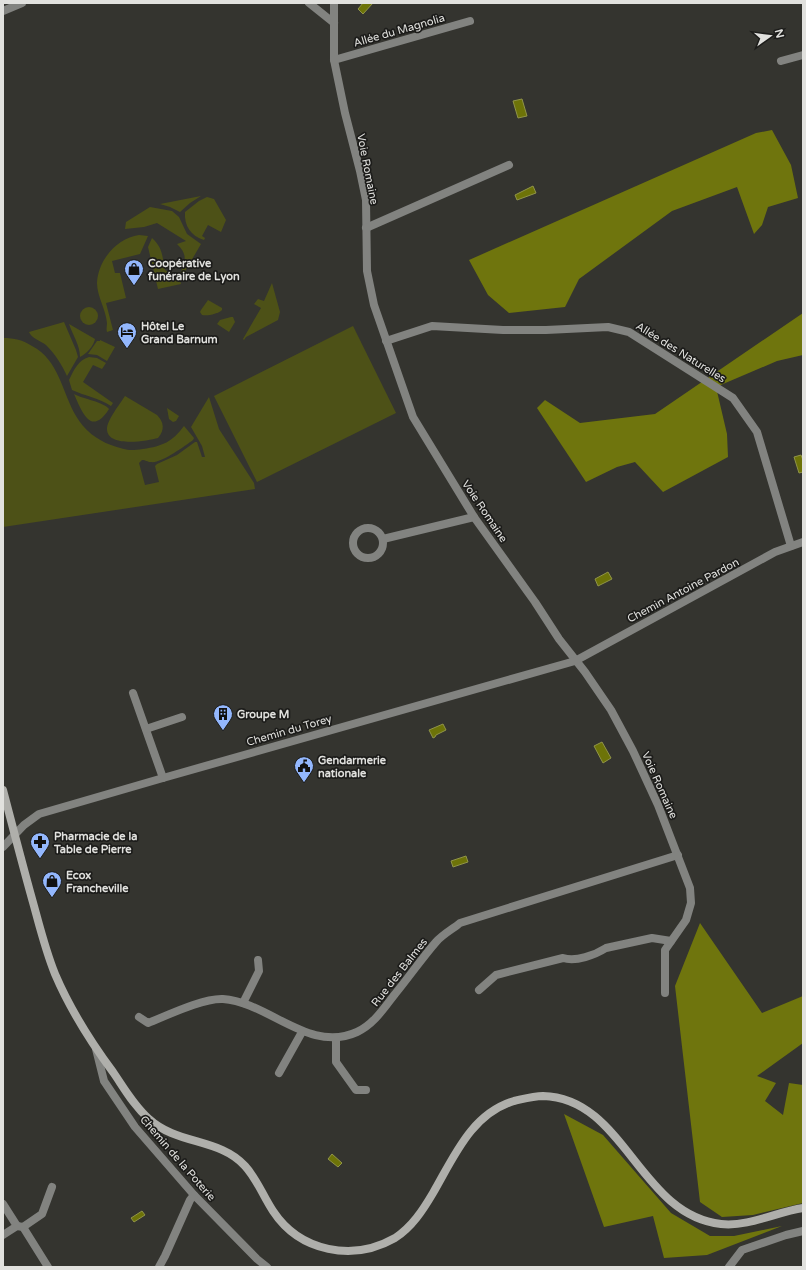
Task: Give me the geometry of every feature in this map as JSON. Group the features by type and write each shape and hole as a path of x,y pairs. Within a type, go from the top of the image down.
{"main road":[{"path":"3,790 54,973 74,1014 96,1049 137,1106 149,1120 162,1130 178,1137 210,1145 242,1162 254,1176 272,1210 284,1225 298,1237 316,1246 335,1251 358,1251 378,1246 396,1237 422,1212 467,1135 478,1122 491,1111 507,1103 525,1098 542,1096 561,1098 576,1104 591,1113 604,1124 661,1192 677,1208 692,1216 706,1222 724,1225 742,1224 803,1208"}],"street":[{"path":"3,12 22,3"},
{"path":"309,3 334,23"},
{"name":"Voie Romaine","path":"334,3 334,60 366,200 369,283 374,305 386,341 413,417 474,517 611,710 633,751 658,805 690,888 691,903 686,920 665,950 665,993"},
{"name":"Allée du Magnolia","path":"334,60 470,21"},
{"path":"781,61 803,55"},
{"path":"366,228 509,165"},
{"name":"Allée des Naturelles","path":"386,341 432,326 503,330 608,327 629,332 733,398 758,432 791,546"},
{"path":"383,539 474,517"},
{"name":"Chemin Antoine Pardon","path":"575,661 776,552 803,542"},
{"name":"Chemin du Torey","path":"3,847 24,825 39,814 575,661"},
{"path":"133,693 163,778"},
{"path":"146,729 182,717"},
{"name":"Rue des Balmes","path":"139,1017 148,1023 201,1002 222,999 243,1003 302,1032 318,1036 336,1038 357,1032 375,1020 438,940 460,923 678,855"},
{"path":"479,990 496,975 563,958 570,960 599,952 606,948 652,938 671,941"},
{"path":"243,1003 259,971 258,960"},
{"path":"279,1073 302,1032"},
{"path":"336,1038 336,1062 356,1090 366,1090"},
{"name":"Chemin de la Poterie","path":"96,1049 104,1081 135,1127 194,1195 257,1259 267,1267"},
{"path":"3,1235 42,1214 52,1187"},
{"path":"159,1267 166,1256 190,1200 194,1195"},
{"path":"3,1204 48,1267"},
{"path":"729,1267 731,1267 742,1250 786,1235 803,1231"}],"green space":[{"path":"201,196 180,212 160,204"},
{"path":"207,197 214,199 226,220 221,232 208,225 202,236 205,238 204,240 195,236 189,230 185,212 199,201"},
{"path":"150,207 172,211 179,217 187,234 201,244 180,280 181,284 158,289 148,247 152,238 160,249 165,270 172,273 179,273 181,272 184,264 185,257 183,251 177,244 186,241 157,223 144,227 125,229 126,222"},
{"path":"139,235 148,236 140,254 112,261 115,273 120,273 126,298 106,303 113,330 107,332 106,318 97,288 98,274 105,258 116,245 131,237"},
{"path":"272,283 280,312 278,320 246,337 244,340 243,339 261,308 254,304 258,299 264,301"},
{"path":"208,300 222,308 222,310 218,313 202,315 200,312"},
{"path":"89,307 93,308 97,312 97,320 93,324 89,325 85,324 81,320 80,316 81,312 85,308"},
{"path":"233,317 235,322 229,332 217,324 220,320"},
{"path":"64,322 78,357 67,376 49,348 32,336 29,332"},
{"path":"69,324 95,339 89,350 80,357 78,344"},
{"path":"353,326 396,413 257,482 214,396"},
{"path":"3,338 15,339 29,344 48,359 59,377 71,407 79,421 91,434 106,443 127,450 150,448 162,445 171,440 184,426 194,438 193,440 160,460 151,462 142,460 139,463 145,485 159,482 155,466 157,464 177,455 195,442 197,442 202,457 205,457 202,446 191,427 209,397 219,429 254,483 255,489 3,527"},
{"path":"100,340 115,347 107,361 97,355 88,354 97,341"},
{"path":"85,358 97,358 106,363 102,369 93,365 83,382 113,403 111,406 102,401 72,390 69,380 79,363"},
{"path":"74,394 103,404 109,409 103,417 97,421 92,421 88,419 80,408"},
{"path":"125,396 157,415 163,426 162,432 158,438 145,441 128,442 113,439 109,435 107,429 109,421"},
{"path":"167,408 179,416 176,421 173,422 169,419"}],"shaded area":[{"path":"363,3 373,3 363,14 358,9"},
{"path":"522,99 527,116 518,118 513,101"},
{"path":"772,130 791,165 798,198 768,207 762,225 754,234 737,187 672,211 579,279 565,307 509,313 488,295 469,260 756,133"},
{"path":"533,186 536,193 517,200 515,195"},
{"path":"803,313 803,355 777,361 716,387 727,434 728,457 663,492 635,462 617,467 586,482 537,408 545,400 580,423 655,414"},
{"path":"801,455 803,460 803,472 799,473 794,457"},
{"path":"608,572 612,579 598,586 595,579"},
{"path":"443,724 446,730 433,738 429,730"},
{"path":"602,742 611,758 603,763 594,746"},
{"path":"466,856 468,862 453,867 451,861"},
{"path":"700,923 762,1013 803,996 803,1043 757,1076 776,1083 765,1101 783,1115 789,1083 803,1085 803,1203 753,1215 722,1217 700,1202 675,986"},
{"path":"564,1114 603,1135 671,1213 710,1236 734,1236 782,1226 707,1255 664,1258 653,1216 604,1227"},
{"path":"332,1154 342,1163 338,1167 328,1159"},
{"path":"142,1211 145,1215 134,1222 131,1218"}],"place":[{"name":"Coopérative funéraire de Lyon","path":"134,286"},
{"name":"Hôtel Le Grand Barnum","path":"127,349"},
{"name":"Groupe M","path":"223,731"},
{"name":"Gendarmerie nationale","path":"304,783"},
{"name":"Pharmacie de la Table de Pierre","path":"40,859"},
{"name":"Ecox Francheville","path":"52,898"}]}
